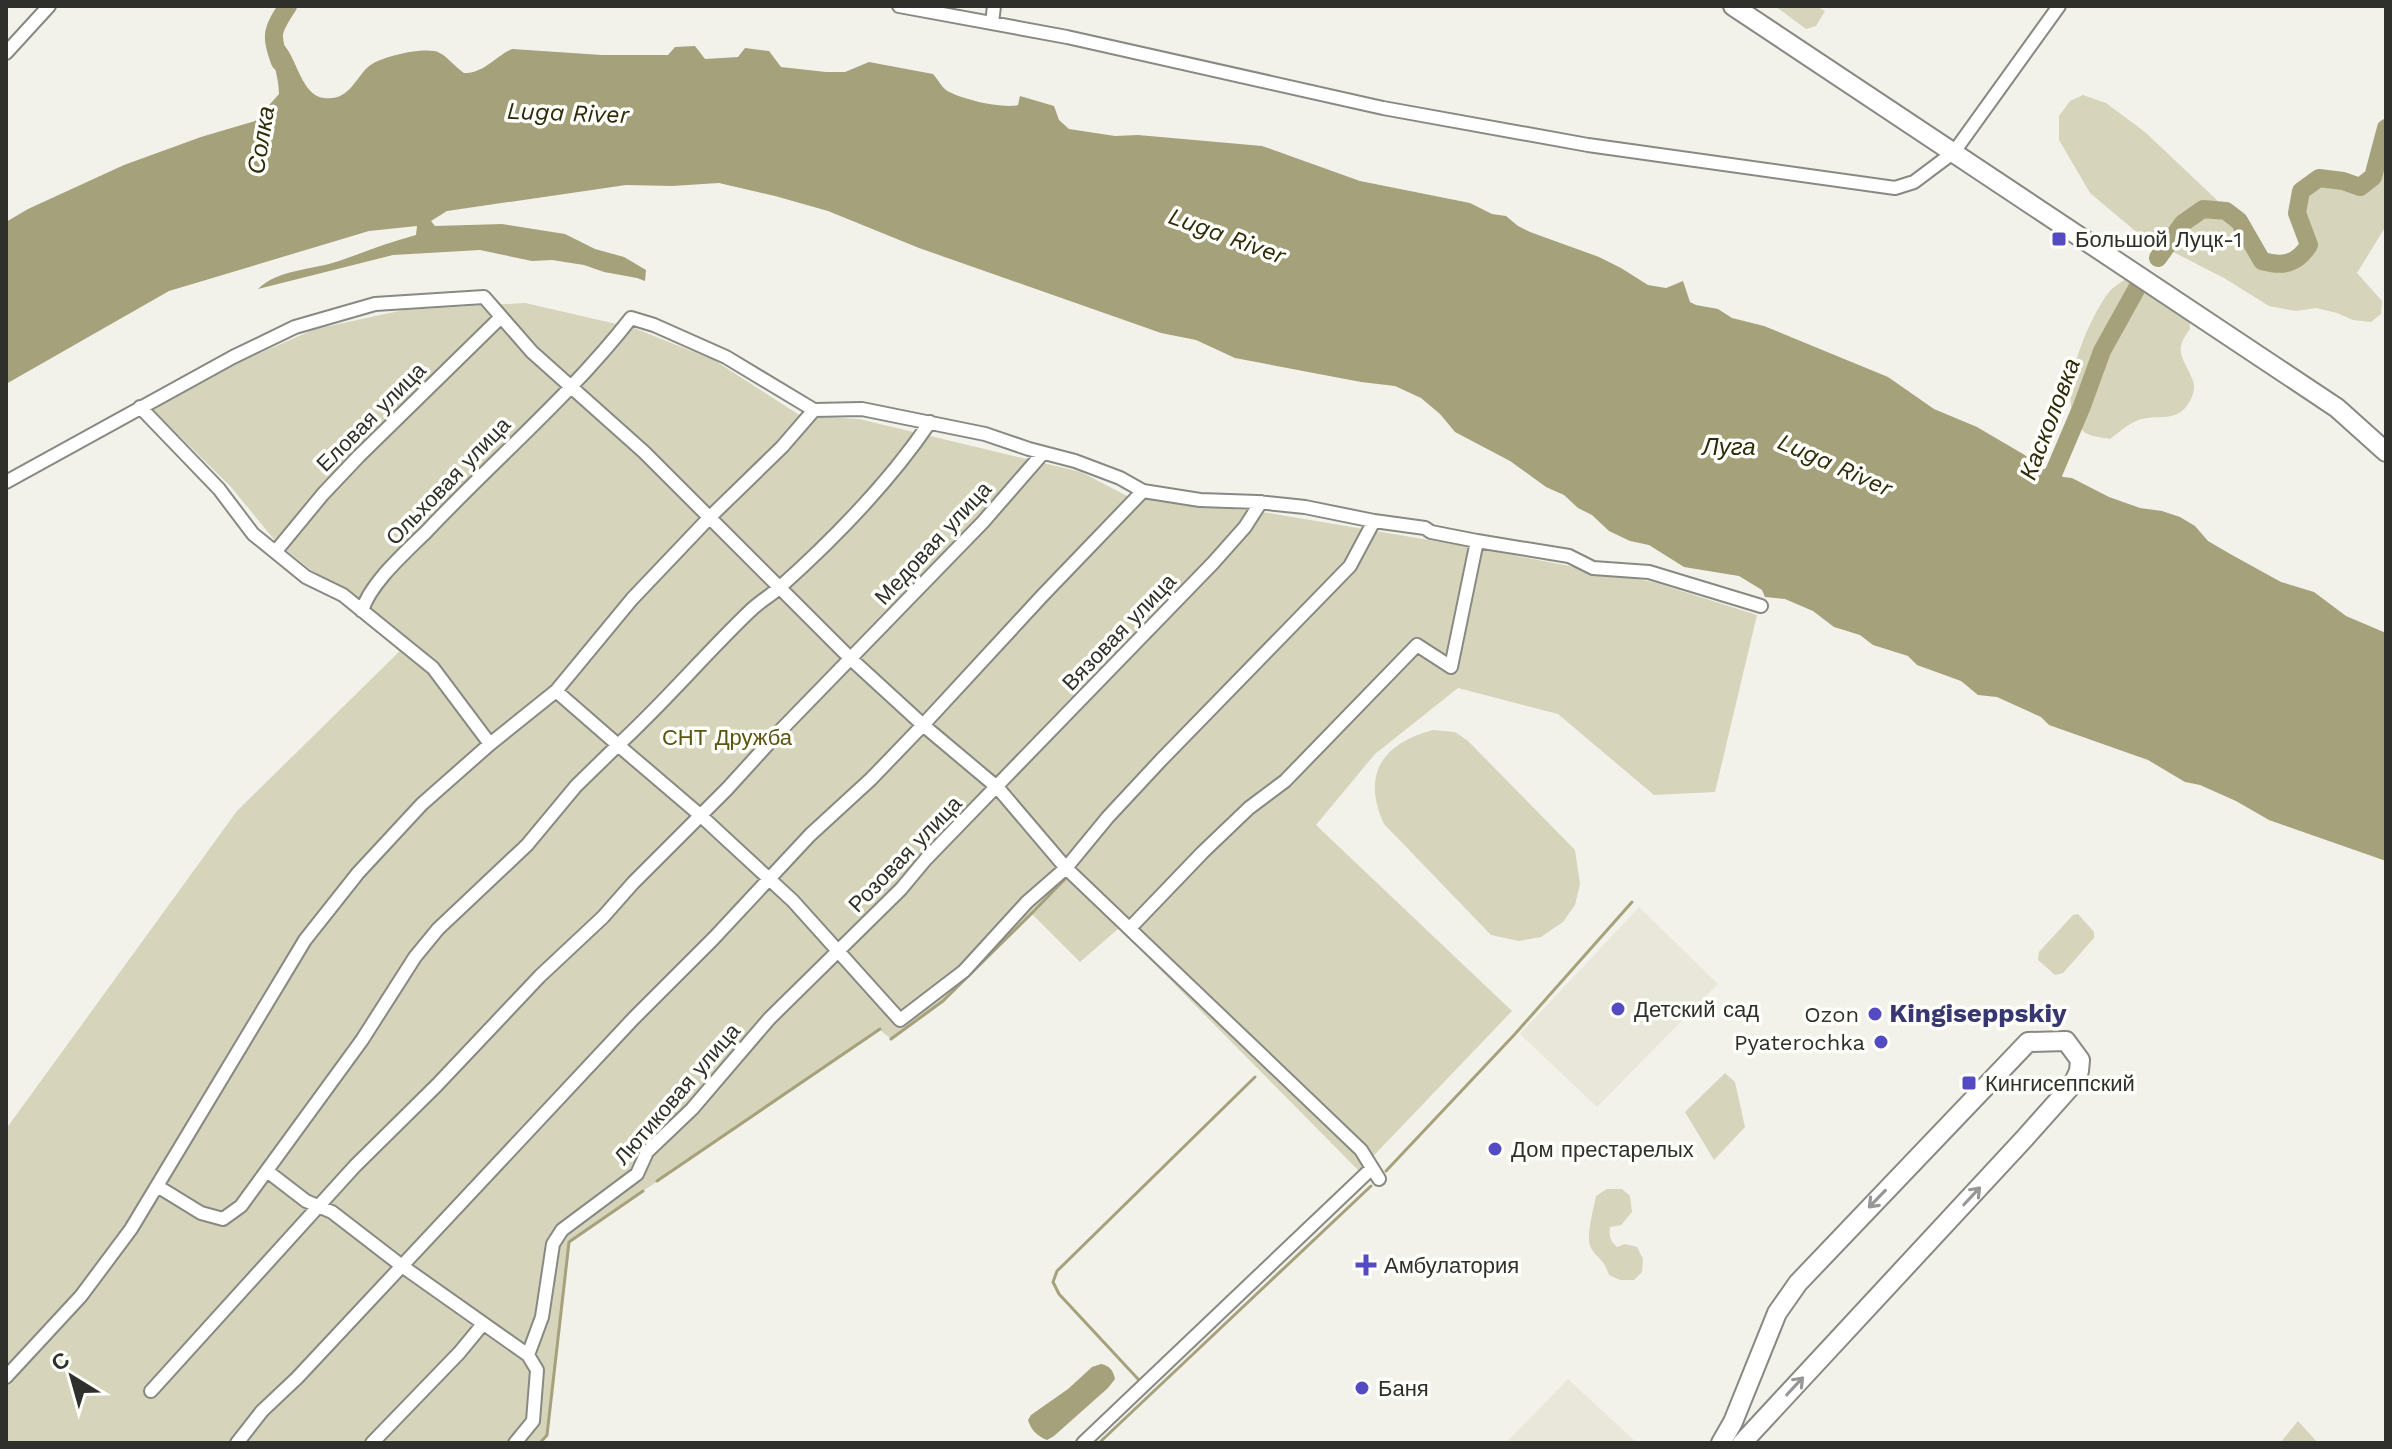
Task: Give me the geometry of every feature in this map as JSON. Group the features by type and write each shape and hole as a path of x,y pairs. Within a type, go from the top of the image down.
{"street":[{"path":"6,53 49,6"},
{"path":"899,6 1067,37 1383,108 1588,145 1895,188 1914,182 1954,152 2059,6"},
{"path":"992,23 994,6"},
{"path":"1733,6 2337,408 2386,452"},
{"path":"6,482 233,357 295,327 375,304 484,297 532,352 644,452 851,659 923,725 999,786 1066,868 1361,1150 1375,1174 1083,1443"},
{"name":"Еловая улица","path":"276,551 359,456 501,317"},
{"name":"Ольховая улица","path":"362,611 366,597 410,548 571,385 631,318 726,357 814,410"},
{"path":"140,407 219,489 253,534 306,577 343,595 433,668 490,744"},
{"path":"6,1377 81,1296 131,1229 305,940 358,873 422,804 556,691 632,599 756,474 814,410 862,409 985,434 1105,472 1143,491 1200,500 1305,507 1425,528 1431,532 1477,541 1569,556 1593,568 1649,572 1761,606"},
{"path":"157,1186 201,1213 223,1219 241,1206 362,1040 415,957 438,929 527,845 576,786 680,685 753,608 866,504 912,449 930,422"},
{"name":"Медовая улица","path":"151,1391 355,1166 727,789 983,522 1043,453"},
{"path":"237,1443 262,1411 297,1378 624,1028 810,835 871,779 1143,491"},
{"name":"Вязовая улица","path":"999,786 1213,563 1245,527 1261,502"},
{"path":"556,691 769,878 900,1020 964,971 1027,902 1066,868 1151,771 1350,566 1374,521"},
{"path":"1130,928 1249,808 1285,781 1417,645 1451,667 1477,541"},
{"name":"Розовая улица","path":"838,950 999,786"},
{"name":"Лютиковая улица","path":"528,1355 542,1317 553,1244 562,1230 637,1174 647,1152 692,1109 769,1019 838,950"},
{"path":"1721,1443 1733,1422 1777,1313 1798,1283 2028,1042 2066,1041 2080,1060 2073,1084 1742,1443"},
{"path":"267,1171 306,1201 332,1212 528,1355 537,1370 533,1421 515,1443"},
{"path":"372,1443 483,1324"}],"shaded area":[{"name":"Детский сад","path":"1639,907 1718,984 1597,1107 1520,1034"},
{"path":"1568,1379 1637,1443 1506,1443"}],"green space":[{"path":"1775,6 1816,6 1825,11 1816,26 1806,29"},
{"path":"2083,95 2106,103 2145,132 2239,221 2262,261 2276,264 2294,260 2309,245 2297,213 2301,191 2319,178 2360,187 2373,177 2386,128 2386,226 2357,273 2382,301 2381,314 2371,322 2353,320 2316,308 2296,311 2269,306 2224,278 2140,235 2090,193 2059,140 2059,116 2070,101"},
{"path":"2124,280 2132,281 2189,319 2190,329 2182,344 2181,355 2194,390 2180,413 2136,421 2110,439 2091,435 2081,429 2073,416 2072,380 2092,321 2109,292"},
{"name":"СНТ Дружба","path":"525,303 634,328 714,360 801,416 859,419 1081,472 1129,497 1269,513 1471,547 1653,582 1757,615 1715,792 1654,795 1558,714 1458,688 1375,754 1316,825 1512,1011 1359,1171 1119,928 1080,962 1032,914 943,1001 891,1039 879,1029 569,1242 547,1435 540,1443 6,1443 6,1129 237,811 410,641 359,598 311,570 276,542 231,487 153,410 242,361 315,329 404,310"},
{"path":"1433,730 1455,732 1468,741 1575,850 1580,884 1575,905 1563,922 1541,937 1519,941 1491,935 1384,824 1375,790 1381,763 1401,743"},
{"path":"2078,914 2094,932 2094,938 2063,973 2055,975 2038,960 2039,952 2073,915"},
{"path":"1725,1073 1735,1082 1745,1127 1714,1160 1685,1112"},
{"path":"1607,1189 1622,1189 1630,1196 1632,1212 1621,1225 1610,1227 1610,1233 1617,1247 1625,1244 1637,1247 1643,1259 1642,1272 1634,1280 1620,1280 1609,1275 1589,1243 1596,1196"},
{"path":"2298,1421 2318,1443 2280,1443"}],"water":[{"name":"Луга","path":"272,40 289,51 310,91 324,98 345,93 373,63 399,54 427,50 438,52 464,73 484,68 512,49 602,55 668,55 675,47 695,46 705,59 738,57 745,48 769,51 781,67 826,72 845,72 869,62 933,74 946,90 981,102 1018,105 1020,96 1054,106 1059,120 1069,129 1115,136 1138,135 1262,146 1360,181 1470,203 1492,214 1506,216 1530,232 1599,257 1648,285 1666,288 1683,281 1690,302 1764,326 1888,377 1934,409 1977,427 2023,454 2032,460 2036,469 2042,470 2055,464 2058,474 2109,497 2180,517 2195,526 2208,541 2232,555 2281,582 2314,592 2346,616 2386,633 2386,861 2269,820 2236,801 2200,785 2185,782 2148,760 2049,725 2041,717 1997,697 1978,695 1961,681 1917,665 1908,656 1873,645 1860,635 1834,627 1813,611 1785,599 1765,597 1762,590 1739,576 1684,567 1649,545 1630,541 1609,531 1564,495 1546,487 1510,461 1455,432 1421,398 1395,386 1235,358 1196,340 1161,333 919,248 828,211 719,183 626,185 447,211 431,221 435,226 502,224 565,234 595,249 624,257 646,270 645,281 584,265 552,260 532,261 480,250 393,255 258,289 275,277 339,261 416,235 417,226 369,231 169,291 6,384 6,222 124,165 255,121 279,94"},
{"path":"1101,1364 1109,1367 1115,1379 1108,1388 1054,1436 1047,1440 1040,1437 1028,1420 1031,1415 1068,1389 1092,1367"}],"waterway":[{"name":"Солка","path":"280,62 274,32 288,6"},
{"name":"Касколовка","path":"2158,258 2183,223 2203,209 2226,211 2239,221 2262,261 2283,264 2294,260 2309,245 2297,213 2301,191 2319,178 2360,187 2373,177 2386,128"},
{"name":"Касколовка","path":"2048,486 2102,351 2137,288"},
{"path":"891,1039 943,1001 1065,879"},
{"path":"1386,1171 1515,1034 1632,902"},
{"path":"657,1181 880,1029"},
{"path":"1138,1379 1059,1294 1053,1282 1057,1271 1255,1077"},
{"path":"1099,1443 1371,1186"},
{"path":"540,1443 547,1435 569,1242 643,1191"}],"place":[{"name":"Большой Луцк-1","path":"2059,239"},
{"name":"Детский сад","path":"1618,1009"},
{"name":"Ozon","path":"1875,1014"},
{"name":"Pyaterochka","path":"1881,1042"},
{"name":"Кингисеппский","path":"1969,1083"},
{"name":"Дом престарелых","path":"1495,1149"},
{"name":"Амбулатория","path":"1366,1265"},
{"name":"Баня","path":"1362,1388"}],"district":[{"name":"Kingiseppskiy","path":"1978,1013"}],"water label":[{"name":"Luga River","path":"568,113"},
{"name":"Luga River","path":"1227,236"},
{"name":"Luga River","path":"1835,465"}]}
